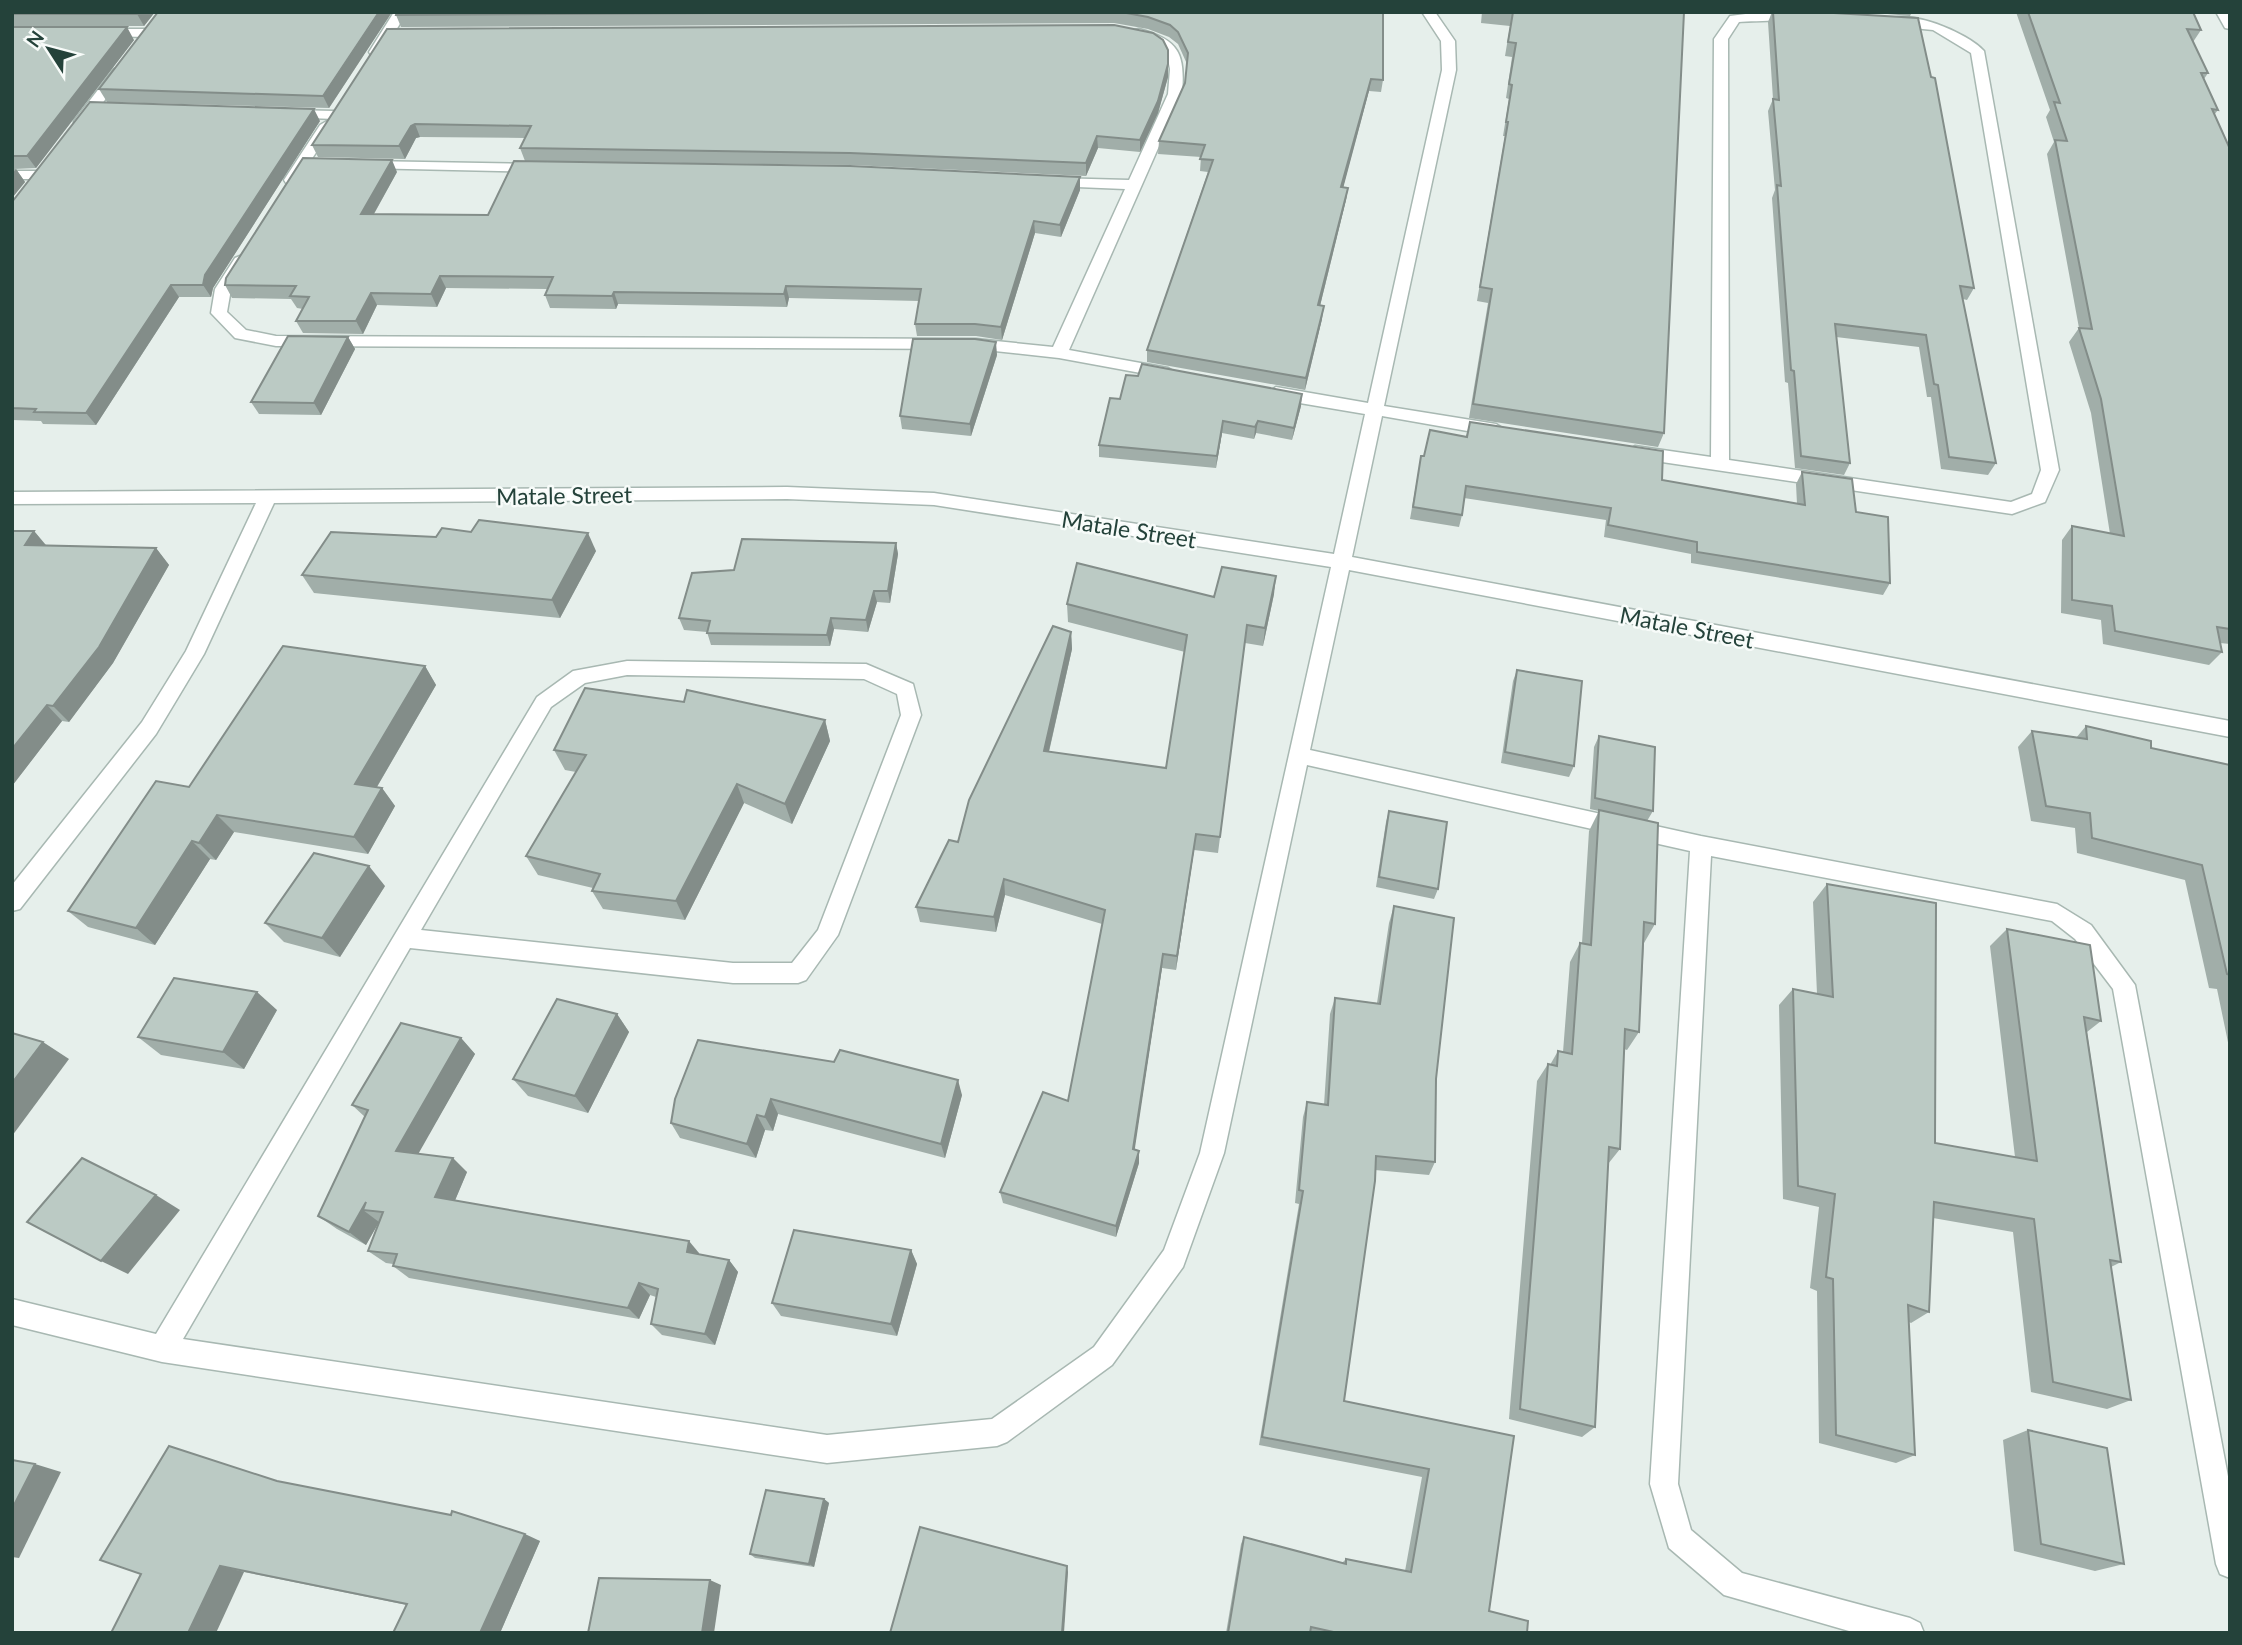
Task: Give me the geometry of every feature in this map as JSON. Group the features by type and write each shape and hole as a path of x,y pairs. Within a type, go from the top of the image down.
{"street":[{"path":"365,69 396,34 401,12"},
{"path":"12,1312 162,1349 828,1449 997,1432 1103,1356 1174,1258 1212,1153 1448,70 1448,41 1428,12"},
{"path":"2222,12 2230,25"},
{"path":"1720,465 1721,39 1735,19 1771,15 1811,17"},
{"path":"1614,448 2011,508 2039,498 2050,471 1977,51 1952,31 1929,24 1876,21"},
{"path":"1059,353 1175,94 1178,62 1167,43 1138,32 1126,31"},
{"path":"94,33 149,33"},
{"path":"69,137 98,108 124,65"},
{"path":"279,198 308,165 338,109 280,113"},
{"path":"356,165 549,168"},
{"path":"12,175 43,170 26,194"},
{"path":"1040,181 1134,185"},
{"path":"251,244 223,289 219,313 241,334 276,341 976,344 1059,353 1182,376"},
{"path":"1264,391 1506,432"},
{"name":"Matale Street","path":"12,498 787,493 934,499 1341,562 2230,729"},
{"path":"12,901 149,728 194,654 268,498"},
{"path":"162,1349 404,939 544,702 580,676 626,668 866,672 906,689 911,715 827,935 798,973 733,973 404,939"},
{"path":"1298,755 1701,845 2057,913 2082,932 2124,985 2230,1564"},
{"path":"1701,845 1664,1484 1679,1538 1734,1585 1910,1633"}],"building":[{"path":"12,12 138,12 12,14"},
{"path":"158,12 379,12 323,96 99,89"},
{"path":"397,12 908,12 396,15"},
{"path":"1121,12 1383,12 1383,80 1371,79 1341,187 1348,188 1318,305 1324,306 1306,378 1147,350 1213,160 1200,159 1205,145 1159,141 1185,83 1188,53 1178,32 1170,25 1148,17"},
{"path":"1513,12 1684,12 1664,433 1473,404 1492,289 1480,287 1508,122 1512,85 1509,84 1516,43 1508,42"},
{"path":"1773,12 1918,18 1931,77 1935,78 1974,288 1960,286 1996,463 1949,457 1938,385 1934,384 1926,335 1835,324 1850,463 1801,456 1794,371 1791,370 1777,185 1781,186 1773,99 1779,100"},
{"path":"2028,12 2193,12 2201,30 2187,29 2208,73 2201,73 2218,110 2212,109 2230,149 2230,629 2217,627 2222,652 2115,631 2112,606 2072,600 2072,526 2124,536 2101,399 2079,328 2092,329 2055,140 2067,141 2054,102 2060,103"},
{"path":"1114,25 1153,33 1163,40 1168,50 1168,64 1158,101 1140,140 1097,136 1086,163 850,153 520,148 531,126 415,124 399,146 312,145 387,29"},
{"path":"12,27 127,27 27,156 12,156"},
{"path":"90,102 314,109 205,275 203,285 171,285 86,413 34,412 36,409 12,408 12,202"},
{"path":"303,158 392,160 361,214 488,215 514,161 850,166 1080,177 1060,225 1034,221 1001,327 915,324 921,289 786,286 784,294 614,292 612,296 545,295 553,277 440,276 431,294 371,293 356,321 296,321 309,297 290,296 296,286 225,285 226,278"},
{"path":"288,336 348,337 314,403 251,402"},
{"path":"913,339 975,339 996,342 970,424 900,416"},
{"path":"1142,364 1302,394 1294,428 1258,421 1255,427 1223,421 1217,456 1099,445 1110,398 1120,399 1126,375 1138,376"},
{"path":"1470,422 1663,451 1662,480 1805,505 1802,472 1852,479 1856,512 1888,517 1890,583 1697,552 1697,542 1608,525 1611,508 1466,486 1462,515 1413,507 1421,456 1424,456 1430,430 1467,437"},
{"path":"479,520 588,533 552,600 302,575 331,532 436,537 442,528 471,532"},
{"path":"12,531 34,531 25,545 156,548 99,647 53,706 47,705 12,749"},
{"path":"742,539 896,543 888,591 874,591 866,620 831,618 827,635 707,633 710,621 679,618 692,573 734,570"},
{"path":"1077,563 1214,597 1222,567 1276,576 1265,628 1247,625 1220,837 1196,834 1177,956 1163,954 1133,1149 1139,1151 1116,1226 1000,1192 1043,1092 1068,1101 1105,910 1004,879 994,917 916,907 949,840 958,842 969,800 1053,626 1071,632 1044,751 1166,768 1187,635 1067,604"},
{"path":"283,646 425,666 355,784 382,788 354,837 217,815 199,843 192,841 136,928 68,911 156,781 189,787"},
{"path":"1517,670 1582,681 1574,766 1505,752"},
{"path":"585,688 684,702 687,690 825,720 785,804 737,784 676,901 592,891 600,874 526,856 586,755 554,750"},
{"path":"2086,726 2151,741 2151,748 2230,765 2230,975 2227,974 2202,865 2092,838 2090,813 2046,806 2032,731 2087,739"},
{"path":"1599,736 1655,747 1653,811 1595,798"},
{"path":"1599,810 1658,823 1655,924 1644,922 1639,1032 1625,1029 1620,1149 1609,1147 1595,1427 1520,1409 1548,1064 1557,1066 1558,1051 1572,1054 1580,943 1591,945"},
{"path":"1389,811 1447,822 1438,889 1379,877"},
{"path":"314,853 369,866 322,938 265,923"},
{"path":"1827,884 1936,903 1935,1143 2037,1161 2007,929 2090,945 2101,1021 2084,1017 2121,1262 2110,1260 2131,1400 2053,1382 2034,1219 1934,1202 1929,1312 1908,1305 1915,1455 1836,1435 1833,1279 1826,1277 1835,1194 1798,1186 1793,989 1833,997"},
{"path":"1394,906 1454,918 1436,1079 1435,1162 1376,1156 1375,1181 1344,1401 1514,1436 1489,1611 1528,1621 1527,1633 1338,1633 1311,1627 1310,1633 1228,1633 1244,1537 1346,1564 1346,1559 1411,1572 1429,1469 1262,1437 1303,1191 1299,1190 1307,1102 1328,1105 1335,998 1380,1004"},
{"path":"174,978 257,992 223,1052 138,1037"},
{"path":"557,999 617,1014 575,1096 513,1079"},
{"path":"401,1023 461,1038 396,1151 453,1158 435,1197 689,1241 687,1252 729,1260 705,1334 651,1324 658,1289 639,1283 628,1308 393,1266 397,1254 368,1251 383,1212 363,1210 366,1202 349,1232 318,1216 368,1110 352,1105"},
{"path":"12,1033 43,1042 12,1083"},
{"path":"698,1040 834,1062 840,1050 958,1080 941,1144 771,1099 765,1117 757,1115 747,1144 671,1123 675,1099"},
{"path":"82,1158 156,1195 101,1261 27,1222"},
{"path":"794,1230 911,1250 891,1324 772,1303"},
{"path":"2028,1430 2107,1448 2124,1564 2041,1544"},
{"path":"169,1446 277,1481 451,1515 452,1511 525,1534 480,1633 393,1633 407,1604 220,1566 188,1633 111,1633 141,1574 100,1560"},
{"path":"12,1460 35,1464 12,1509"},
{"path":"766,1490 824,1499 809,1564 750,1554"},
{"path":"920,1527 1067,1566 1062,1633 890,1633"},
{"path":"599,1578 710,1580 702,1633 588,1633"}]}
